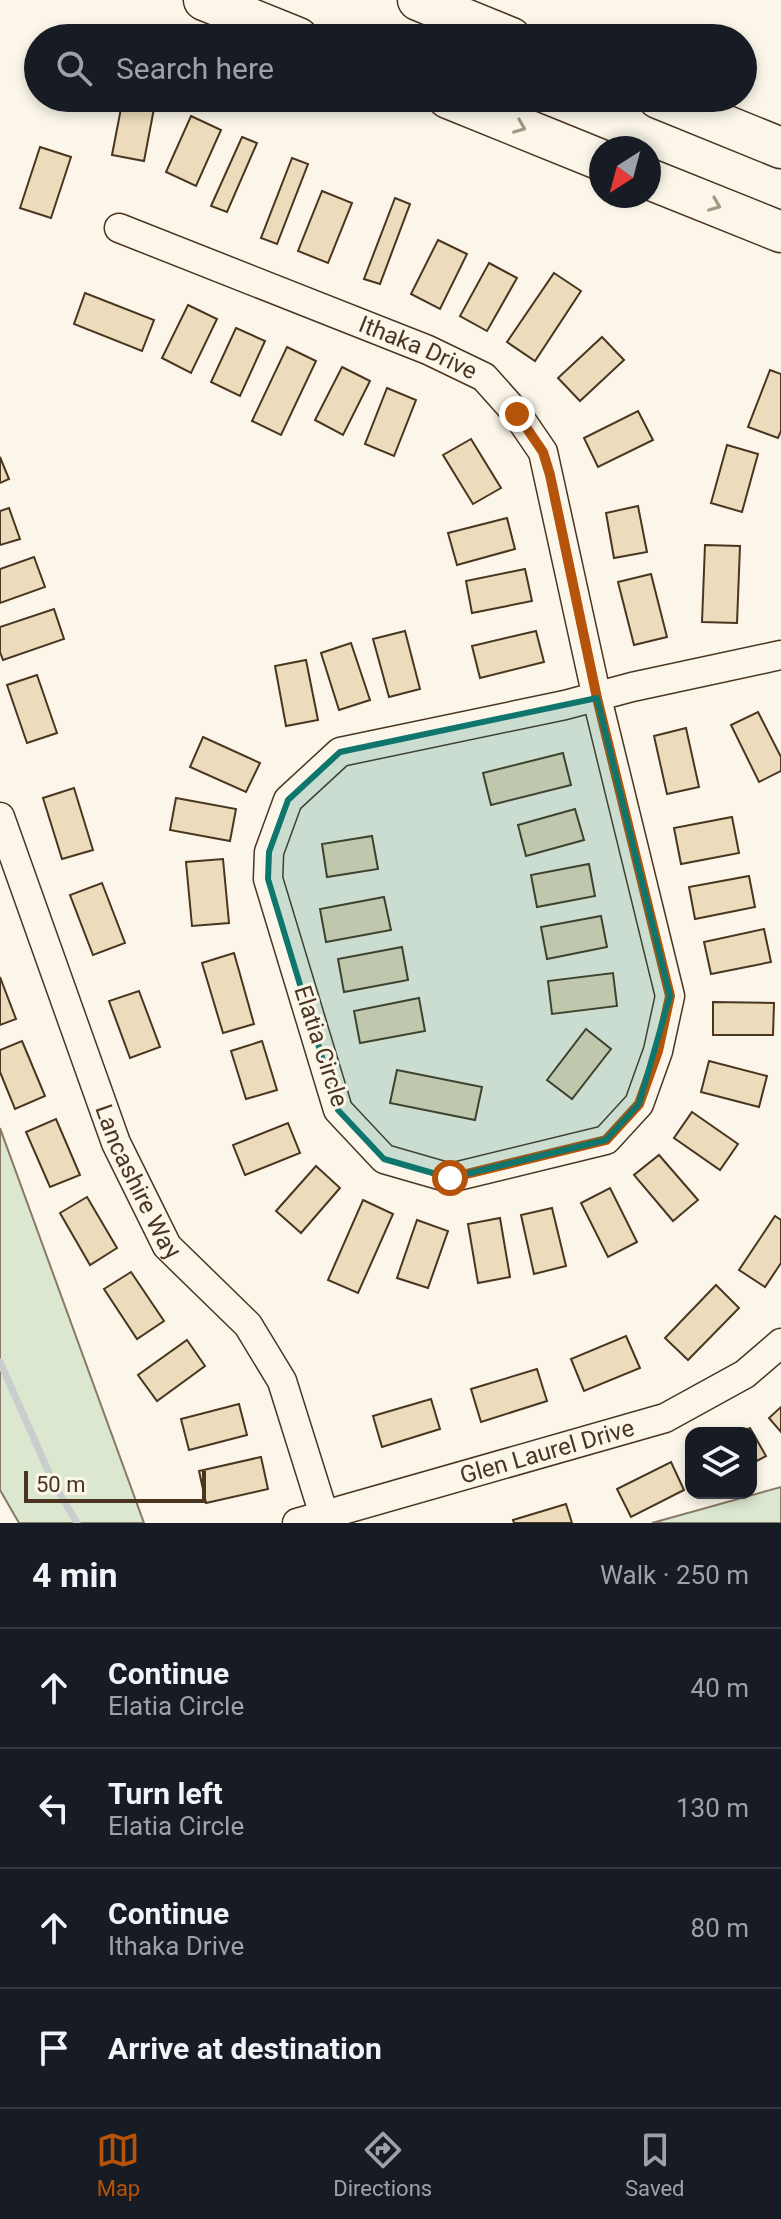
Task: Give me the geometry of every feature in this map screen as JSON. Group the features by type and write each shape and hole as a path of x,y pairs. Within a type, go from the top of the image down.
{"highway":[{"path":"204,0 263,24"},
{"path":"418,0 477,24"},
{"path":"483,112 589,155"},
{"path":"692,112 781,148"},
{"path":"661,184 781,232"}],"street":[{"name":"Ithaka Drive","path":"119,228 428,350 484,377 517,414 543,452 597,698"},
{"name":"Elatia Circle","path":"597,698 670,996 658,1051 639,1104 606,1140 450,1178 384,1159 338,1110 268,879 269,852 288,800 340,752 597,698 632,687 781,655"},
{"name":"Lancashire Way","path":"0,817 116,1143 167,1246 248,1325 282,1381 324,1515"},
{"name":"Glen Laurel Drive","path":"297,1523 665,1418 745,1374 781,1343"}],"highlighted area":[{"path":"597,698 670,996 639,1104 606,1140 450,1178 384,1159 338,1110 268,879 269,852 288,800 340,752"}],"green space":[{"path":"0,1128 144,1523 19,1523 0,1490"},
{"path":"781,1487 781,1523 652,1523 738,1499 757,1499 757,1494"}],"building":[{"path":"120,112 153,112 144,161 112,155"},
{"path":"191,116 221,130 196,186 166,172"},
{"path":"242,137 257,143 227,212 211,206"},
{"path":"40,147 71,157 51,218 20,208"},
{"path":"292,158 308,164 277,244 261,238"},
{"path":"322,191 352,203 328,263 298,251"},
{"path":"395,198 410,204 380,284 364,279"},
{"path":"438,240 467,254 440,309 411,294"},
{"path":"489,263 517,278 487,331 460,316"},
{"path":"554,273 581,291 535,361 507,342"},
{"path":"85,293 154,320 142,351 74,324"},
{"path":"188,305 217,319 191,373 162,358"},
{"path":"236,328 265,341 240,396 211,382"},
{"path":"602,337 624,360 580,401 558,378"},
{"path":"287,347 316,361 281,435 252,421"},
{"path":"342,367 370,381 343,435 315,420"},
{"path":"770,370 781,374 781,431 778,438 748,427"},
{"path":"387,388 416,400 394,456 365,444"},
{"path":"638,411 653,440 598,467 584,438"},
{"path":"471,439 501,488 473,504 443,455"},
{"path":"727,445 758,454 742,512 711,503"},
{"path":"0,457 9,479 0,483"},
{"path":"638,506 647,552 614,558 606,513"},
{"path":"9,508 20,539 0,545 0,511"},
{"path":"507,518 515,549 457,565 448,533"},
{"path":"705,545 740,546 737,623 702,622"},
{"path":"34,557 45,587 0,603 0,569"},
{"path":"525,569 532,601 472,613 466,581"},
{"path":"651,574 667,637 634,645 618,582"},
{"path":"54,609 64,639 3,660 0,627"},
{"path":"405,631 420,689 389,697 373,639"},
{"path":"536,631 544,662 480,678 472,646"},
{"path":"351,643 370,700 339,710 321,653"},
{"path":"306,660 318,720 286,726 275,666"},
{"path":"37,675 57,733 27,743 7,685"},
{"path":"758,712 781,757 781,771 759,782 731,725"},
{"path":"686,728 699,787 667,794 654,736"},
{"path":"203,737 260,763 246,792 190,767"},
{"path":"563,753 571,785 491,805 483,773"},
{"path":"74,788 93,850 62,859 43,798"},
{"path":"176,798 236,809 230,841 170,830"},
{"path":"575,809 584,840 526,856 518,825"},
{"path":"732,817 739,853 681,864 674,828"},
{"path":"372,836 378,869 327,877 322,844"},
{"path":"223,859 229,923 192,926 186,862"},
{"path":"589,864 595,896 537,907 531,875"},
{"path":"749,876 755,907 695,919 689,887"},
{"path":"102,883 125,943 93,955 70,895"},
{"path":"384,897 391,930 326,942 320,909"},
{"path":"601,916 607,947 547,959 541,927"},
{"path":"764,929 771,962 711,974 704,942"},
{"path":"402,947 408,980 344,992 338,959"},
{"path":"234,953 254,1024 223,1033 202,963"},
{"path":"613,973 617,1006 552,1014 548,981"},
{"path":"0,977 16,1019 0,1025"},
{"path":"139,991 160,1047 130,1058 109,1001"},
{"path":"419,998 425,1031 360,1043 354,1011"},
{"path":"713,1002 774,1003 773,1035 713,1035"},
{"path":"586,1029 611,1049 572,1099 547,1080"},
{"path":"22,1041 45,1096 15,1109 0,1072 0,1050"},
{"path":"262,1041 277,1090 246,1099 231,1051"},
{"path":"709,1061 767,1076 759,1107 701,1092"},
{"path":"397,1070 482,1087 475,1120 390,1103"},
{"path":"692,1112 738,1144 720,1170 674,1138"},
{"path":"56,1119 80,1175 50,1187 26,1132"},
{"path":"288,1123 300,1153 245,1175 233,1145"},
{"path":"659,1155 698,1200 673,1221 634,1175"},
{"path":"316,1166 340,1188 301,1233 276,1211"},
{"path":"610,1188 637,1242 608,1257 581,1203"},
{"path":"87,1197 117,1248 90,1265 60,1213"},
{"path":"363,1200 393,1214 358,1293 328,1280"},
{"path":"552,1208 566,1266 534,1274 521,1215"},
{"path":"775,1216 781,1220 781,1263 765,1287 739,1270"},
{"path":"500,1218 510,1277 478,1283 468,1224"},
{"path":"417,1220 448,1231 428,1288 397,1278"},
{"path":"131,1272 164,1321 137,1339 104,1289"},
{"path":"716,1285 739,1308 688,1360 665,1338"},
{"path":"626,1336 640,1368 584,1391 571,1359"},
{"path":"187,1340 205,1366 157,1401 138,1375"},
{"path":"537,1369 547,1401 481,1422 471,1389"},
{"path":"431,1399 440,1429 382,1447 373,1416"},
{"path":"239,1404 247,1435 189,1450 181,1419"},
{"path":"781,1407 781,1432 769,1418"},
{"path":"757,1440 766,1456 757,1461"},
{"path":"261,1457 268,1489 206,1503 199,1471"},
{"path":"671,1462 684,1490 631,1517 617,1489"},
{"path":"566,1504 572,1523 514,1523 513,1520"}],"waterway":[{"path":"0,1362 54,1484 77,1523"}],"route":[{"path":"450,1178 606,1140 639,1104 658,1051 670,996 597,698 550,475 543,452 517,414"}]}
